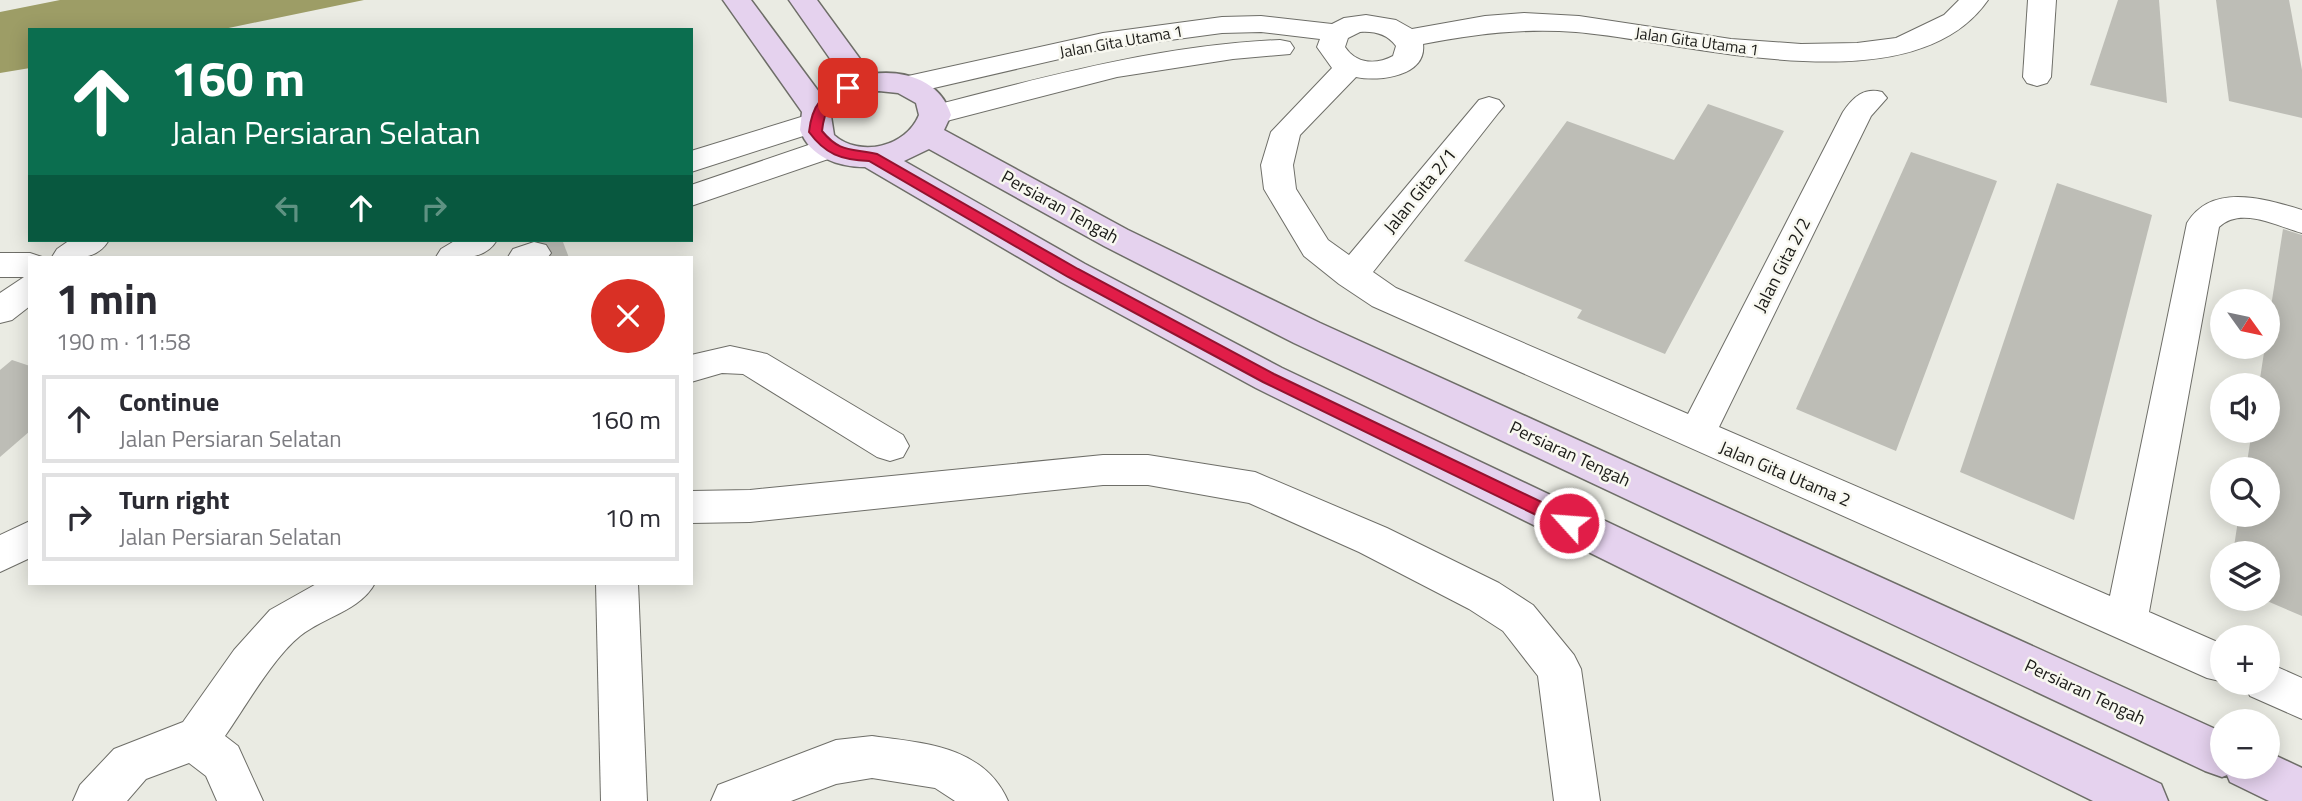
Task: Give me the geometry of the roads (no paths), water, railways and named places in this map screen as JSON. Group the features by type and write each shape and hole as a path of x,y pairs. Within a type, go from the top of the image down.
{"street":[{"path":"693,195 820,127 835,94 863,84 879,82 908,85 929,97 931,124 904,150 872,157 848,155 820,127 737,0"},
{"path":"803,0 863,84"},
{"name":"Jalan Gita Utama 1","path":"1407,38 1485,24 1524,21 1579,24 1778,51 1857,52 1903,45 1954,21 1974,0"},
{"path":"2037,77 2042,0"},
{"name":"Jalan Gita Utama 1","path":"908,85 1103,41 1222,25 1261,24 1340,51"},
{"path":"1354,24 1378,24 1390,27 1407,38 1410,53 1399,65 1376,70 1340,51 1354,24"},
{"name":"Jalan Gita Utama 1","path":"931,124 1116,69 1233,50 1270,47 1340,51"},
{"name":"Jalan Gita Utama 2","path":"1340,51 1286,132 1277,165 1280,190 1316,248 1351,276 1384,297 2210,659"},
{"name":"Jalan Gita 2/2","path":"1696,435 1858,112 1872,98"},
{"name":"Jalan Gita 2/1","path":"1351,276 1489,106"},
{"name":"Persiaran Tengah","path":"931,124 1116,238 1307,333 2210,749"},
{"path":"693,161 820,127"},
{"path":"872,157 1073,273 1269,378 2144,801"},
{"path":"2126,622 2203,223 2211,212 2228,207 2249,208 2302,222"},
{"path":"70,256 90,242"},
{"path":"455,256 478,242"},
{"path":"0,265 28,265"},
{"path":"0,311 28,290"},
{"path":"693,368 730,358 754,363 890,446"},
{"path":"693,507 750,506 1103,470 1148,470 1255,488 1373,540 1484,596 1518,618 1559,669 1577,801"},
{"path":"0,555 28,539"},
{"path":"196,741 249,664 285,623 351,585"},
{"path":"617,585 624,801"},
{"path":"2280,689 2302,699"},
{"path":"96,801 130,764 185,742 196,741 222,761 240,801"},
{"path":"734,801 836,762 872,757 940,767 966,780 985,801"},
{"path":"2275,779 2302,792"}],"tunnel":[{"path":"534,253 563,242"}]}
